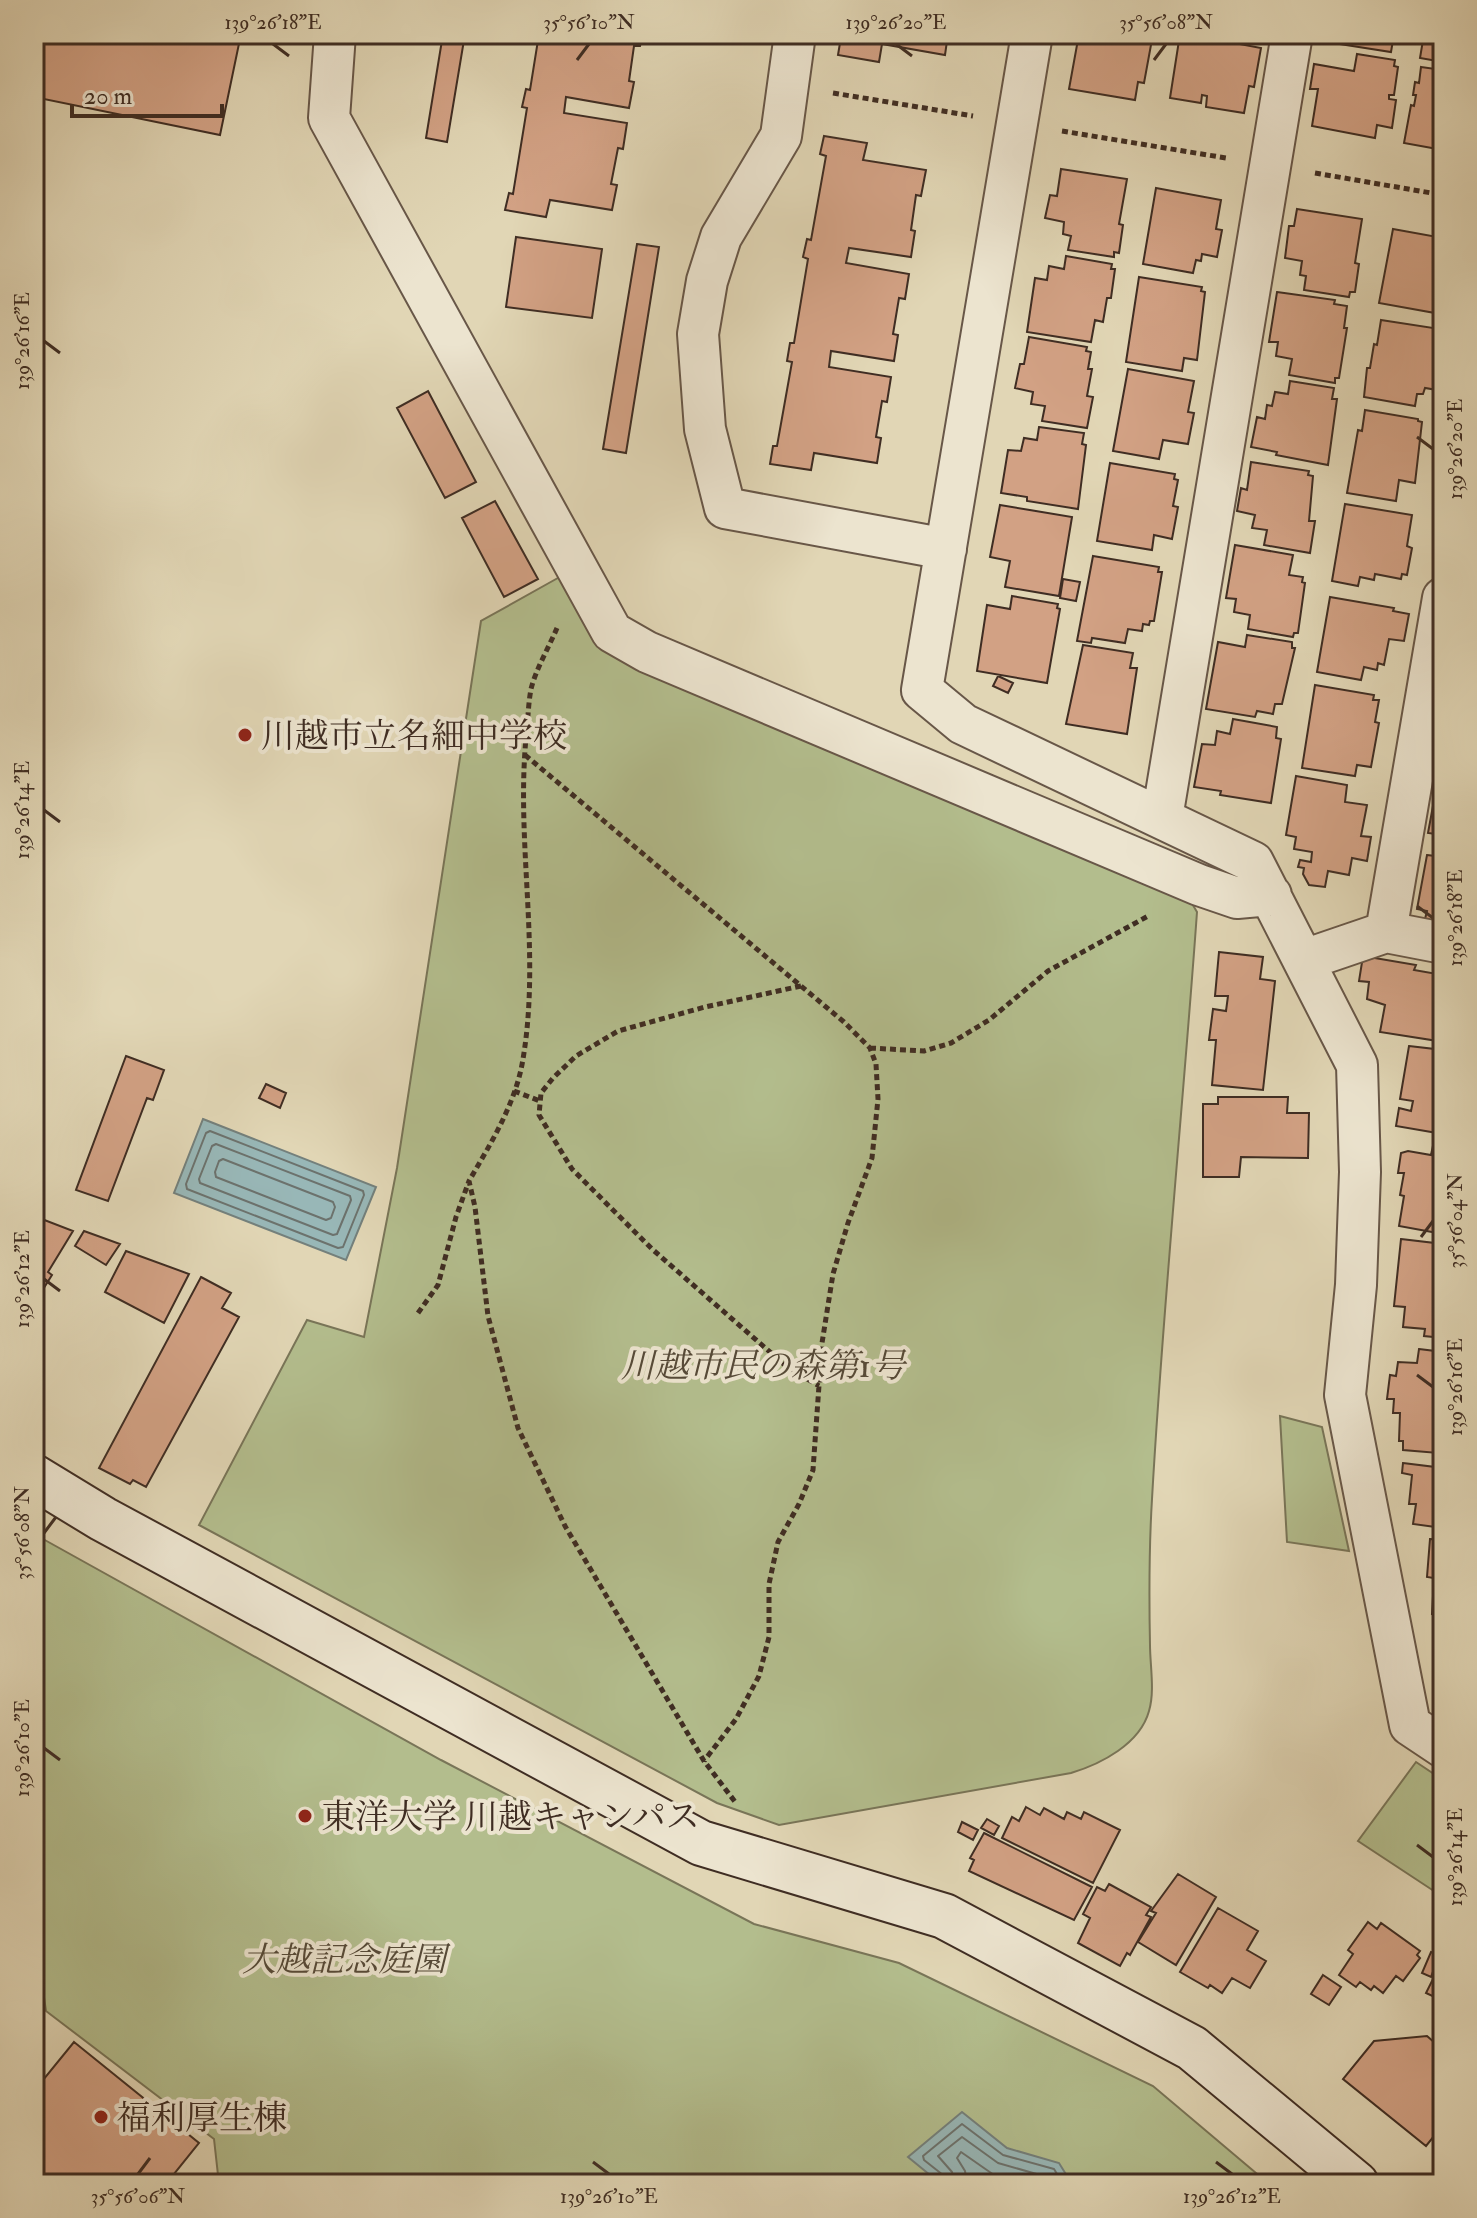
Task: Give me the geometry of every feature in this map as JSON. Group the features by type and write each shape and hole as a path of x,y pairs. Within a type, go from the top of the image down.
{"street":[{"path":"335,34 329,118 612,632 647,652 1199,885 1237,898 1271,895"},
{"path":"795,34 781,136 721,237 707,281 698,334 705,429 725,508 946,549"},
{"path":"1032,34 922,690 963,724 1253,862 1357,1065 1360,1172 1356,1285 1345,1395 1410,1725 1443,1747"},
{"path":"1162,818 1292,34"},
{"path":"1386,932 1443,598"},
{"path":"1304,960 1386,932 1443,943"},
{"path":"34,1477 103,1519 701,1843 944,1916 1192,2048 1356,2184"}],"path":[{"path":"789,86 1443,195"},
{"path":"418,1313 438,1285 469,1181 505,1116 523,1062 531,952 522,800 525,755 531,688 559,623"},
{"path":"525,755 802,986 870,1048 876,1064 878,1099 872,1158 833,1274 822,1343 813,1470 778,1542 769,1584 769,1637 759,1676 736,1719 704,1761"},
{"path":"870,1048 924,1051 951,1043 989,1020 1048,971 1199,885"},
{"path":"802,986 705,1007 618,1031 576,1056 541,1093 539,1115 572,1169 652,1249 786,1366 819,1386"},
{"path":"514,1091 540,1101"},
{"path":"469,1181 488,1316 518,1428 565,1526 704,1761 738,1805"}],"green space":[{"name":"川越市民の森第1号","path":"565,574 584,609 1181,885 1197,912 1152,1499 1151,1703 1144,1723 1128,1743 1095,1764 1071,1773 779,1825 717,1803 199,1525 307,1320 364,1337 397,1168 481,621"},
{"path":"1280,1416 1322,1427 1349,1551 1287,1542"},
{"name":"大越記念庭園","path":"34,1534 441,1760 754,1924 899,1963 1153,2086 1269,2184 219,2184 214,2139 46,2011 34,1931"},
{"path":"1416,1762 1443,1780 1443,1897 1358,1841"}],"water":[{"path":"203,1119 376,1187 346,1260 174,1193"},
{"path":"962,2112 1007,2148 1059,2163 1072,2184 941,2184 908,2157"}],"building":[{"path":"34,34 241,34 220,135 34,97"},
{"path":"443,34 465,34 447,142 426,138"},
{"path":"539,34 643,34 640,46 634,46 629,81 634,82 629,108 566,97 564,113 627,123 623,149 618,148 611,184 617,185 612,210 550,200 546,217 505,210 509,193 513,194 527,108 522,107 526,89 530,90"},
{"path":"846,34 948,34 945,55 882,44 879,62 838,55 841,37 846,38"},
{"path":"1079,34 1153,34 1144,83 1138,82 1135,100 1069,89"},
{"path":"1180,34 1235,34 1234,43 1261,48 1254,87 1249,86 1244,113 1206,107 1207,96 1202,95 1201,103 1170,98"},
{"path":"1321,34 1394,34 1391,52 1320,41"},
{"path":"1424,34 1443,34 1443,62 1420,58"},
{"path":"1357,54 1395,60 1394,66 1398,67 1394,95 1389,95 1389,99 1396,100 1392,128 1377,125 1375,138 1312,126 1318,89 1310,89 1314,64 1354,71"},
{"path":"1421,67 1443,70 1443,150 1404,143 1411,105 1414,106 1416,95 1413,95 1415,82 1419,83"},
{"path":"824,136 867,143 863,160 926,170 921,196 916,195 911,257 849,248 846,263 909,274 905,299 899,298 893,334 898,335 894,361 831,351 829,367 891,377 887,402 882,401 876,437 881,438 877,463 814,453 811,470 770,464 773,446 777,446 792,362 787,361 790,343 794,343 808,259 803,257 807,239 811,240 826,156 820,154"},
{"path":"1061,169 1127,179 1119,224 1123,225 1119,253 1114,252 1114,257 1068,250 1071,236 1063,234 1064,222 1045,218 1050,195 1057,196"},
{"path":"1156,188 1221,200 1216,229 1222,230 1217,257 1202,254 1201,261 1196,260 1193,273 1143,264"},
{"path":"1297,209 1362,219 1355,263 1359,264 1355,292 1350,292 1349,297 1304,290 1306,276 1300,275 1302,261 1285,258 1289,226 1294,226"},
{"path":"1393,229 1443,238 1443,300 1437,299 1435,313 1379,303"},
{"path":"516,237 602,249 592,318 506,307"},
{"path":"637,244 659,247 626,453 603,449"},
{"path":"1066,256 1112,264 1111,269 1115,269 1111,298 1107,298 1103,322 1095,320 1091,342 1027,332 1035,278 1047,280 1049,266 1064,269"},
{"path":"1139,277 1202,287 1201,291 1205,292 1197,360 1184,358 1182,371 1126,362"},
{"path":"1277,292 1335,300 1334,304 1347,306 1344,328 1347,328 1339,378 1335,378 1335,383 1289,375 1292,359 1276,356 1278,342 1269,342"},
{"path":"1381,320 1440,329 1440,334 1443,334 1440,358 1443,359 1443,385 1438,384 1437,390 1425,388 1423,394 1417,394 1415,406 1364,397 1367,368 1370,368 1374,344 1377,345"},
{"path":"1029,337 1087,347 1086,351 1091,352 1088,369 1092,369 1087,396 1093,397 1087,428 1042,421 1045,406 1031,404 1033,392 1015,388"},
{"path":"1128,369 1194,381 1188,412 1194,413 1188,444 1163,440 1159,459 1113,451"},
{"path":"1290,381 1334,388 1332,399 1337,399 1328,465 1251,447 1257,417 1265,419 1267,405 1272,406 1275,392 1288,394"},
{"path":"428,391 476,482 445,498 397,408"},
{"path":"1365,410 1422,422 1415,483 1399,480 1396,501 1347,493 1358,430 1362,431"},
{"path":"1039,427 1084,433 1082,444 1086,445 1078,509 1027,501 1027,497 1001,493 1008,450 1021,451 1024,438 1037,440"},
{"path":"1251,462 1309,471 1308,475 1313,476 1309,521 1315,521 1310,553 1264,545 1267,530 1252,528 1255,515 1237,511 1241,488 1247,490"},
{"path":"1110,463 1175,474 1174,479 1178,480 1173,506 1178,507 1172,539 1154,535 1152,550 1097,541"},
{"path":"495,501 538,579 504,597 462,518"},
{"path":"1345,504 1412,515 1407,546 1412,548 1407,575 1402,574 1401,579 1375,574 1374,580 1360,577 1358,586 1332,581"},
{"path":"1000,505 1072,517 1059,596 1005,587 1010,561 990,557"},
{"path":"1235,545 1293,555 1289,575 1303,577 1302,582 1305,583 1298,633 1294,633 1293,637 1248,629 1250,615 1234,612 1236,599 1226,598"},
{"path":"1093,556 1159,567 1158,572 1162,572 1154,621 1150,621 1149,625 1143,624 1142,631 1128,629 1125,643 1092,638 1091,643 1077,641"},
{"path":"1063,579 1080,582 1076,601 1060,598"},
{"path":"1012,596 1058,604 1057,608 1060,609 1047,683 977,671 987,605 1010,609"},
{"path":"1330,597 1394,608 1393,611 1409,614 1404,641 1389,639 1384,665 1378,663 1377,670 1364,667 1361,680 1317,672"},
{"path":"1247,635 1292,642 1292,648 1295,648 1282,704 1275,704 1273,714 1257,711 1255,717 1206,709 1218,642 1245,647"},
{"path":"1083,645 1133,653 1130,668 1137,668 1127,734 1066,724"},
{"path":"998,676 1013,683 1008,693 993,686"},
{"path":"1315,685 1374,695 1373,700 1379,700 1375,722 1379,723 1371,767 1357,765 1355,776 1302,768"},
{"path":"1233,719 1277,727 1276,738 1281,739 1271,803 1220,795 1221,791 1194,787 1202,744 1215,745 1217,731 1230,734"},
{"path":"1440,768 1443,769 1443,835 1428,833"},
{"path":"1296,776 1347,785 1345,802 1367,805 1361,836 1371,837 1367,861 1352,858 1349,875 1328,871 1325,887 1309,885 1303,874 1304,868 1298,867 1300,860 1311,862 1312,852 1294,849 1296,837 1286,835"},
{"path":"1427,855 1443,857 1443,922 1425,919 1427,911 1417,909"},
{"path":"1219,952 1263,957 1260,979 1275,981 1263,1090 1212,1085 1216,1040 1209,1040 1213,1009 1226,1011 1228,996 1215,996"},
{"path":"1363,956 1416,965 1414,970 1443,975 1443,1038 1439,1037 1438,1041 1380,1032 1385,1005 1367,999 1369,982 1359,981"},
{"path":"1409,1046 1443,1050 1443,1134 1396,1126 1399,1108 1411,1111 1413,1101 1400,1099"},
{"path":"126,1056 164,1070 153,1100 147,1098 108,1201 76,1190"},
{"path":"266,1084 286,1093 280,1108 259,1098"},
{"path":"1218,1097 1288,1097 1287,1113 1309,1113 1308,1158 1241,1157 1239,1177 1203,1177 1203,1104 1218,1104"},
{"path":"1434,1141 1443,1143 1443,1234 1399,1226 1404,1196 1400,1195 1404,1173 1398,1173 1401,1153 1408,1151 1431,1155"},
{"path":"34,1216 73,1231 48,1272 52,1275 35,1302"},
{"path":"84,1231 120,1244 106,1265 75,1246"},
{"path":"1401,1239 1443,1244 1443,1338 1424,1336 1425,1329 1403,1327 1405,1307 1394,1306"},
{"path":"126,1251 189,1274 164,1323 105,1292"},
{"path":"201,1277 231,1293 222,1308 239,1317 146,1487 133,1480 130,1484 99,1468"},
{"path":"1419,1349 1443,1352 1443,1445 1438,1444 1438,1453 1403,1450 1403,1441 1399,1441 1400,1413 1393,1413 1394,1399 1387,1399 1390,1375 1396,1376 1398,1362 1417,1363"},
{"path":"1403,1463 1443,1468 1443,1528 1413,1524 1416,1504 1409,1504 1412,1475 1402,1473"},
{"path":"1430,1539 1443,1540 1443,1615 1432,1614 1434,1578 1427,1577"},
{"path":"1026,1807 1040,1815 1044,1808 1064,1819 1067,1812 1081,1819 1084,1812 1120,1830 1093,1883 1002,1838 1012,1817 1019,1821"},
{"path":"987,1819 999,1826 994,1835 981,1828"},
{"path":"962,1822 978,1830 973,1840 958,1832"},
{"path":"984,1833 1092,1887 1074,1920 969,1871 974,1860 970,1858"},
{"path":"1178,1874 1216,1897 1176,1965 1138,1942 1156,1913 1151,1911"},
{"path":"1109,1884 1151,1907 1146,1915 1151,1917 1130,1955 1127,1953 1120,1966 1078,1943 1090,1918 1083,1914 1097,1887 1105,1891"},
{"path":"1218,1908 1258,1931 1247,1950 1266,1961 1250,1988 1232,1978 1222,1993 1180,1972"},
{"path":"1368,1922 1377,1929 1381,1923 1420,1951 1417,1955 1420,1958 1403,1981 1396,1976 1383,1993 1374,1986 1371,1990 1360,1982 1356,1987 1339,1975 1353,1954 1348,1950"},
{"path":"1431,1952 1439,1955 1431,1977 1422,1973"},
{"path":"1443,1959 1443,2001 1426,1993"},
{"path":"1323,1975 1341,1987 1329,2005 1311,1994"},
{"path":"1427,2036 1443,2050 1443,2125 1426,2146 1343,2079 1374,2041"},
{"name":"福利厚生棟","path":"74,2042 199,2143 166,2184 34,2184 34,2091"}],"place":[{"name":"川越市立名細中学校","path":"245,735"},
{"name":"東洋大学 川越キャンパス","path":"305,1816"},
{"name":"福利厚生棟","path":"101,2117"}]}
